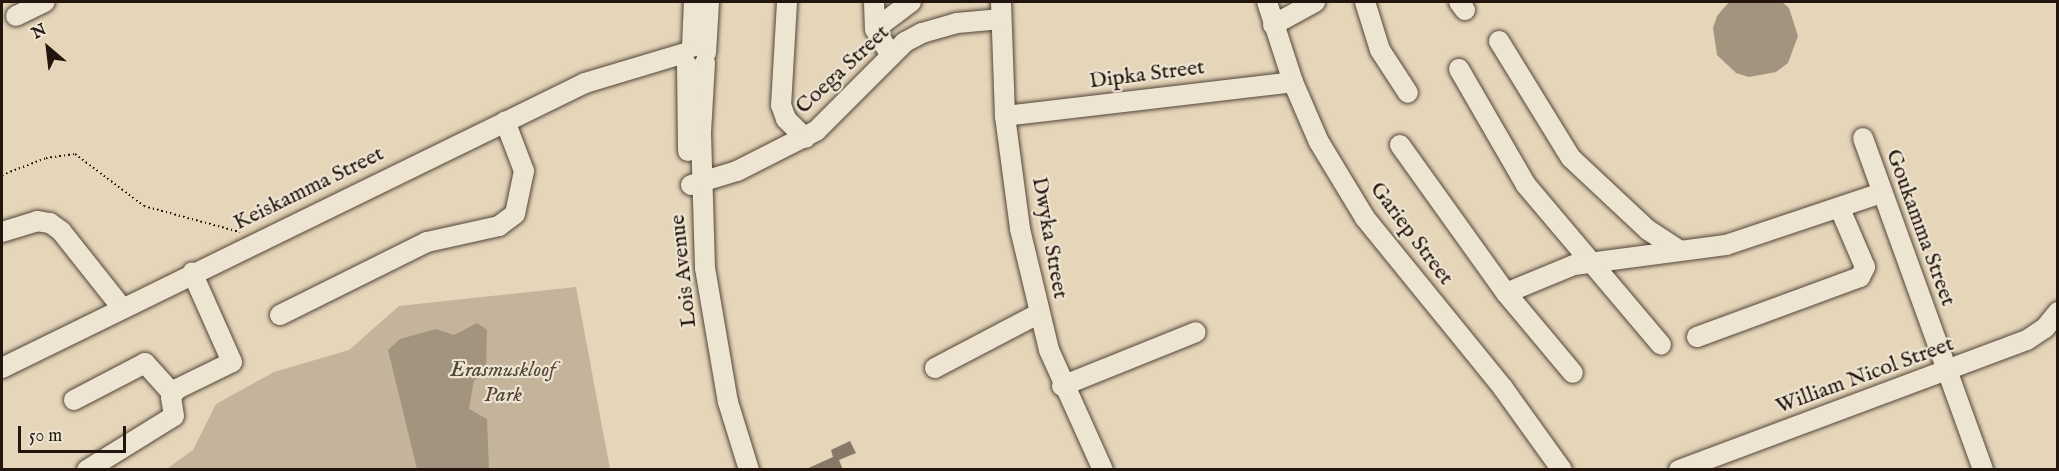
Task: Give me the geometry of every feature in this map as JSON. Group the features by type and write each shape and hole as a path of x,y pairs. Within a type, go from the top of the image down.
{"street":[{"path":"16,16 45,2"},
{"name":"Lois Avenue","path":"694,2 695,184 706,343 738,470"},
{"name":"Lois Avenue","path":"693,57 709,2"},
{"path":"787,2 781,105 786,119 805,138"},
{"path":"874,2 875,29 891,56"},
{"path":"875,29 911,2"},
{"name":"Gariep Street","path":"1267,2 1293,82 1319,142 1365,218 1503,388 1562,470"},
{"path":"1273,25 1315,2"},
{"path":"1365,2 1380,50 1408,93"},
{"name":"Coega Street","path":"695,184 737,171 805,138 834,116 905,42 938,27 1001,10"},
{"name":"Dwyka Street","path":"1001,10 1005,116 1020,230 1038,314 1062,386 1103,470"},
{"path":"1499,42 1571,158 1648,230 1678,250"},
{"name":"Keiskamma Street","path":"2,368 192,272 585,83 643,65 693,57"},
{"path":"1459,69 1526,185 1660,345"},
{"name":"Dipka Street","path":"1005,116 1293,82"},
{"path":"280,315 427,242 499,226 515,214 524,171 505,121"},
{"name":"Goukamma Street","path":"1863,138 1983,470"},
{"path":"1400,145 1506,293 1573,373"},
{"name":"Lois Avenue","path":"695,184 714,330 728,402 749,470"},
{"path":"1506,293 1562,268 1726,245 1840,209 1881,193"},
{"path":"1697,337 1860,277 1865,267 1840,209"},
{"path":"2,232 37,221 50,222 122,308"},
{"path":"172,393 232,362 192,272"},
{"name":"William Nicol Street","path":"1679,470 1947,372 2027,340 2045,328 2058,312"},
{"path":"935,368 1038,314"},
{"path":"1062,386 1196,332"},
{"path":"74,400 145,363 172,393 174,416 87,470"}],"path":[{"path":"2,175 46,158 75,154 144,206 234,228 255,242"}],"green space":[{"name":"Erasmuskloof Park","path":"576,287 610,469 165,470 193,450 216,404 274,372 349,350 399,306"}],"shaded area":[{"path":"1729,2 1782,2 1789,8 1798,36 1788,63 1776,72 1749,77 1736,73 1717,55 1713,28 1717,16"},
{"path":"477,323 487,330 486,367 485,376 474,380 469,409 487,419 489,469 417,469 388,350 400,339 436,329 454,335"}],"building":[{"path":"850,441 856,453 839,460 843,470 804,470 833,457 831,450"}]}
